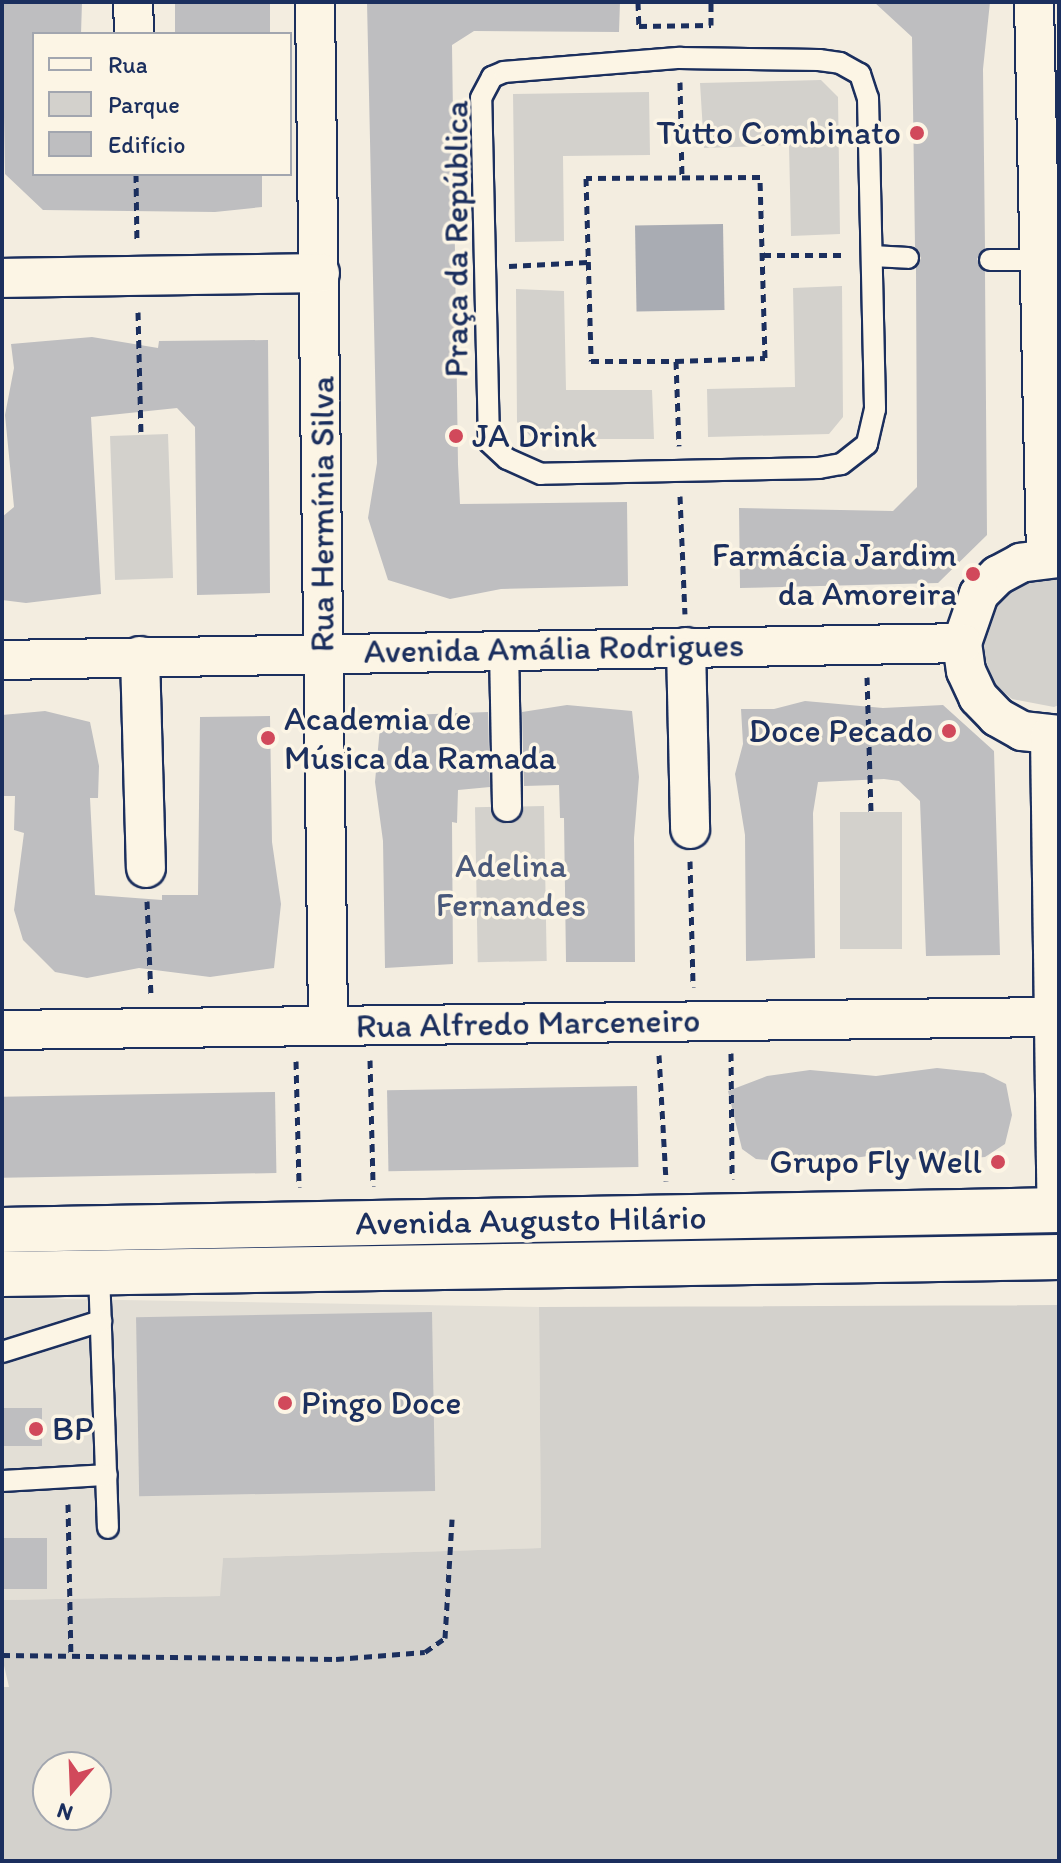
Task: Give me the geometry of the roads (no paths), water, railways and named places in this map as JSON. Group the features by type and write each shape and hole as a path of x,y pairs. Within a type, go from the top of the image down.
{"main road":[{"name":"Avenida Augusto Hilário","path":"2,1230 1058,1210"},
{"name":"Avenida Augusto Hilário","path":"2,1274 1059,1257"}],"street":[{"path":"133,2 134,32"},
{"name":"Rua Hermínia Silva","path":"312,1026 322,651 315,2"},
{"path":"1034,2 1049,259 1053,558 998,575 979,594 962,643 966,671 978,697 997,717 1022,731 1055,736 1053,1017 1058,1210"},
{"path":"2,278 320,273"},
{"name":"Avenida Amália Rodrigues","path":"2,660 322,651 962,643"},
{"path":"686,647 690,829"},
{"path":"504,649 507,807"},
{"path":"140,656 146,868"},
{"name":"Rua Alfredo Marceneiro","path":"2,1030 1053,1017"}],"lane":[{"name":"Praça da República","path":"679,58 840,63 860,74 868,98 872,256 875,409 867,444 841,464 819,468 541,474 507,459 489,442 481,98 492,77 679,58"},
{"path":"872,256 908,258"},
{"path":"990,260 1049,259"},
{"path":"99,1272 108,1528"},
{"path":"2,1352 101,1321"},
{"path":"2,1481 107,1475"}],"place":[{"name":"Tutto Combinato","path":"917,133"},
{"name":"JA Drink","path":"456,436"},
{"name":"Farmácia Jardim da Amoreira","path":"973,574"},
{"name":"Doce Pecado","path":"949,731"},
{"name":"Academia de Música da Ramada","path":"268,738"},
{"name":"Grupo Fly Well","path":"998,1162"},
{"name":"Pingo Doce","path":"285,1403"},
{"name":"BP","path":"36,1429"}],"park label":[{"name":"Adelina Fernandes","path":"511,884"}]}
